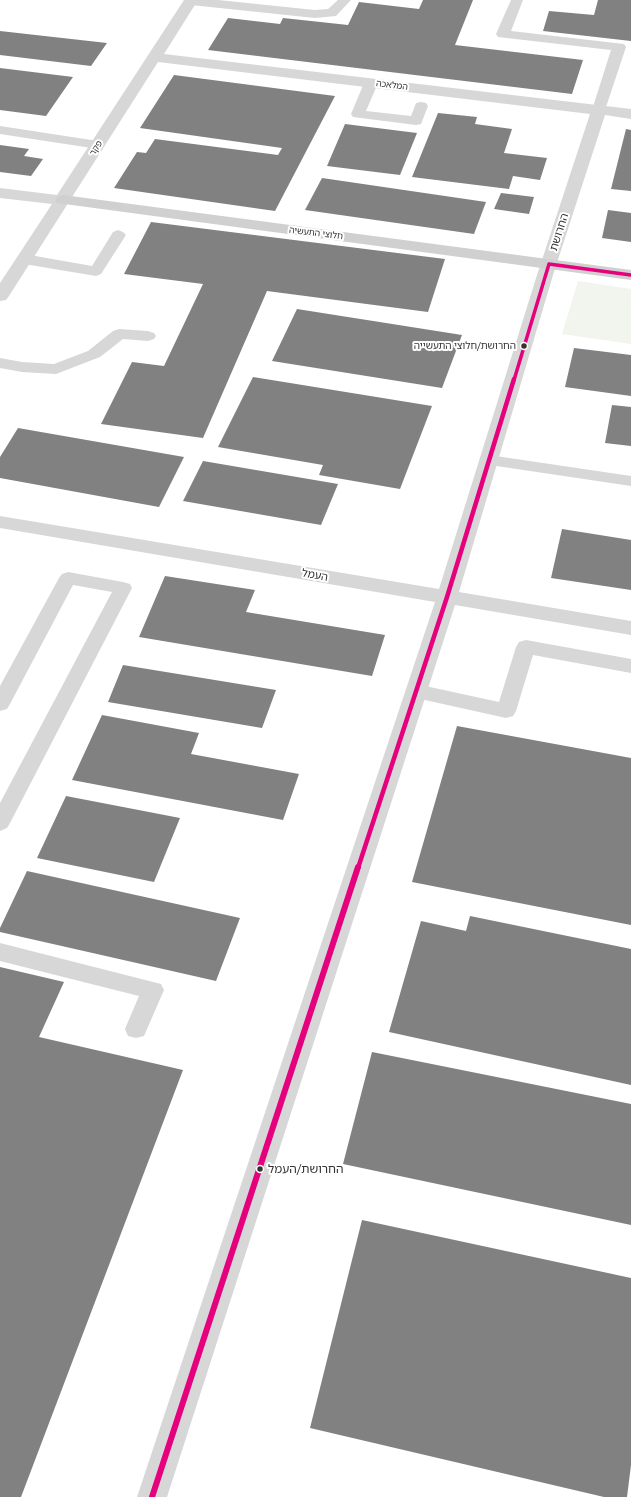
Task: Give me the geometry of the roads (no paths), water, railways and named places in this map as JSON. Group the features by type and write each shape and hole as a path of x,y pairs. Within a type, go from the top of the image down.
{"street":[{"name":"פקר","path":"0,296 191,0"},
{"name":"המלאכה","path":"154,57 631,114"},
{"name":"החרושת","path":"152,1497 416,691 549,264 599,110"},
{"name":"חלוצי התעשיה","path":"0,193 631,275"},
{"name":"העמל","path":"0,522 631,628"}],"lane":[{"path":"191,0 314,14 331,13 345,0"},
{"path":"517,0 503,34 619,48 599,110"},
{"path":"371,83 358,114 416,121 421,106"},
{"path":"0,130 98,145"},
{"path":"24,259 96,271 118,236"},
{"path":"0,363 22,367 56,369 94,354 120,334 148,336"},
{"path":"488,460 631,482"},
{"path":"0,704 68,578 123,588 0,823"},
{"path":"416,691 506,711 526,646 631,666"},
{"path":"0,952 153,990 136,1029"}],"place":[{"name":"החרושת/חלוצי התעשייה","path":"524,346"},
{"name":"החרושת/העמל","path":"260,1169"}]}
